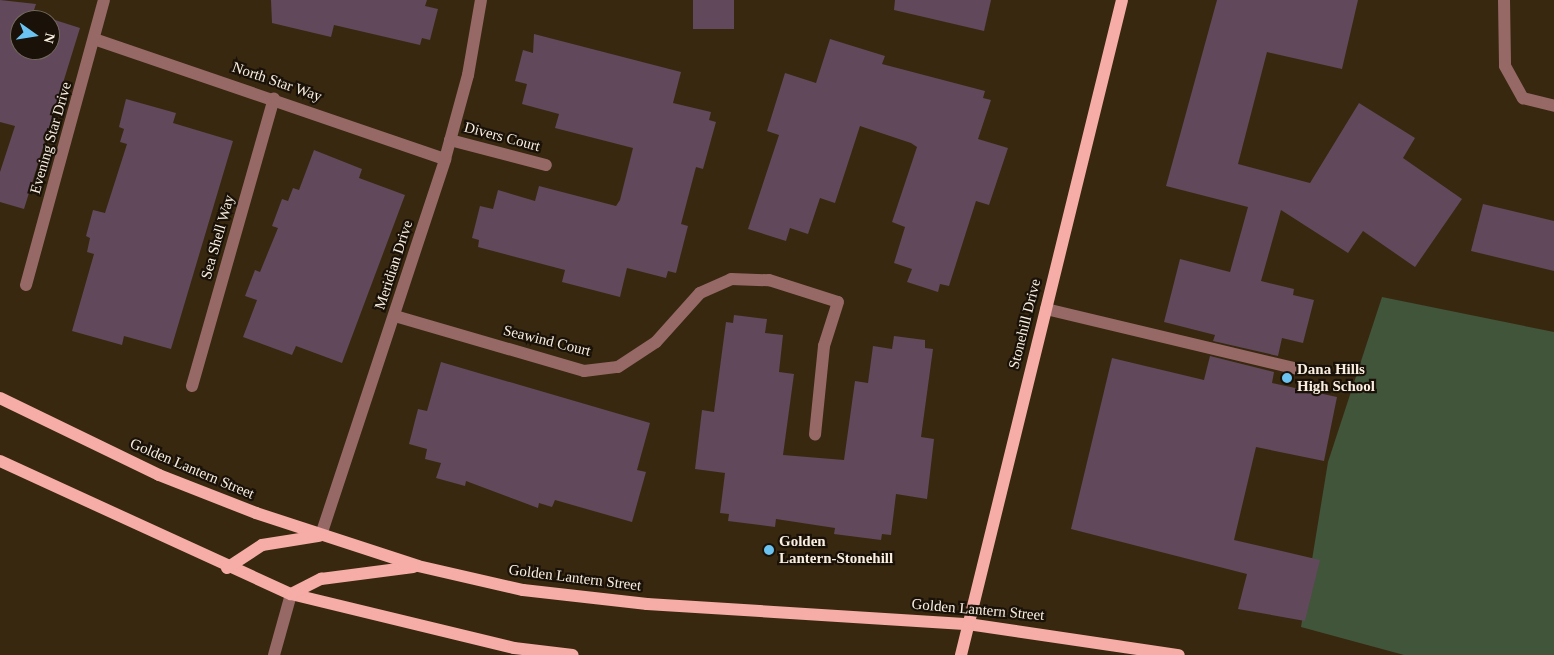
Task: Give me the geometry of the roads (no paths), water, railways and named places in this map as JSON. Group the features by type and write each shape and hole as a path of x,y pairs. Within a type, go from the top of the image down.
{"main road":[{"name":"Stonehill Drive","path":"961,655 1122,0"},
{"name":"Golden Lantern Street","path":"0,398 159,475 321,536 418,566 523,590 647,604 968,624 1179,655"},
{"path":"0,461 226,568 291,594 514,648 573,655"},
{"path":"226,568 262,545 321,536"},
{"path":"291,594 321,580 418,566"}],"street":[{"name":"Evening Star Drive","path":"26,285 97,40 104,0"},
{"name":"Meridian Drive","path":"321,536 395,316 450,140 481,0"},
{"path":"1504,0 1505,66 1523,98 1554,106"},
{"name":"North Star Way","path":"97,40 274,98 444,159"},
{"name":"Sea Shell Way","path":"192,386 274,98"},
{"name":"Divers Court","path":"450,140 546,165"},
{"name":"Seawind Court","path":"395,316 584,371 618,366 656,342 700,293 731,279 769,280 838,302 824,346 815,435"},
{"path":"1046,309 1302,370"},
{"path":"274,655 291,594"}],"place":[{"name":"Dana Hills High School","path":"1287,378"},
{"name":"Golden Lantern-Stonehill","path":"769,550"}]}
